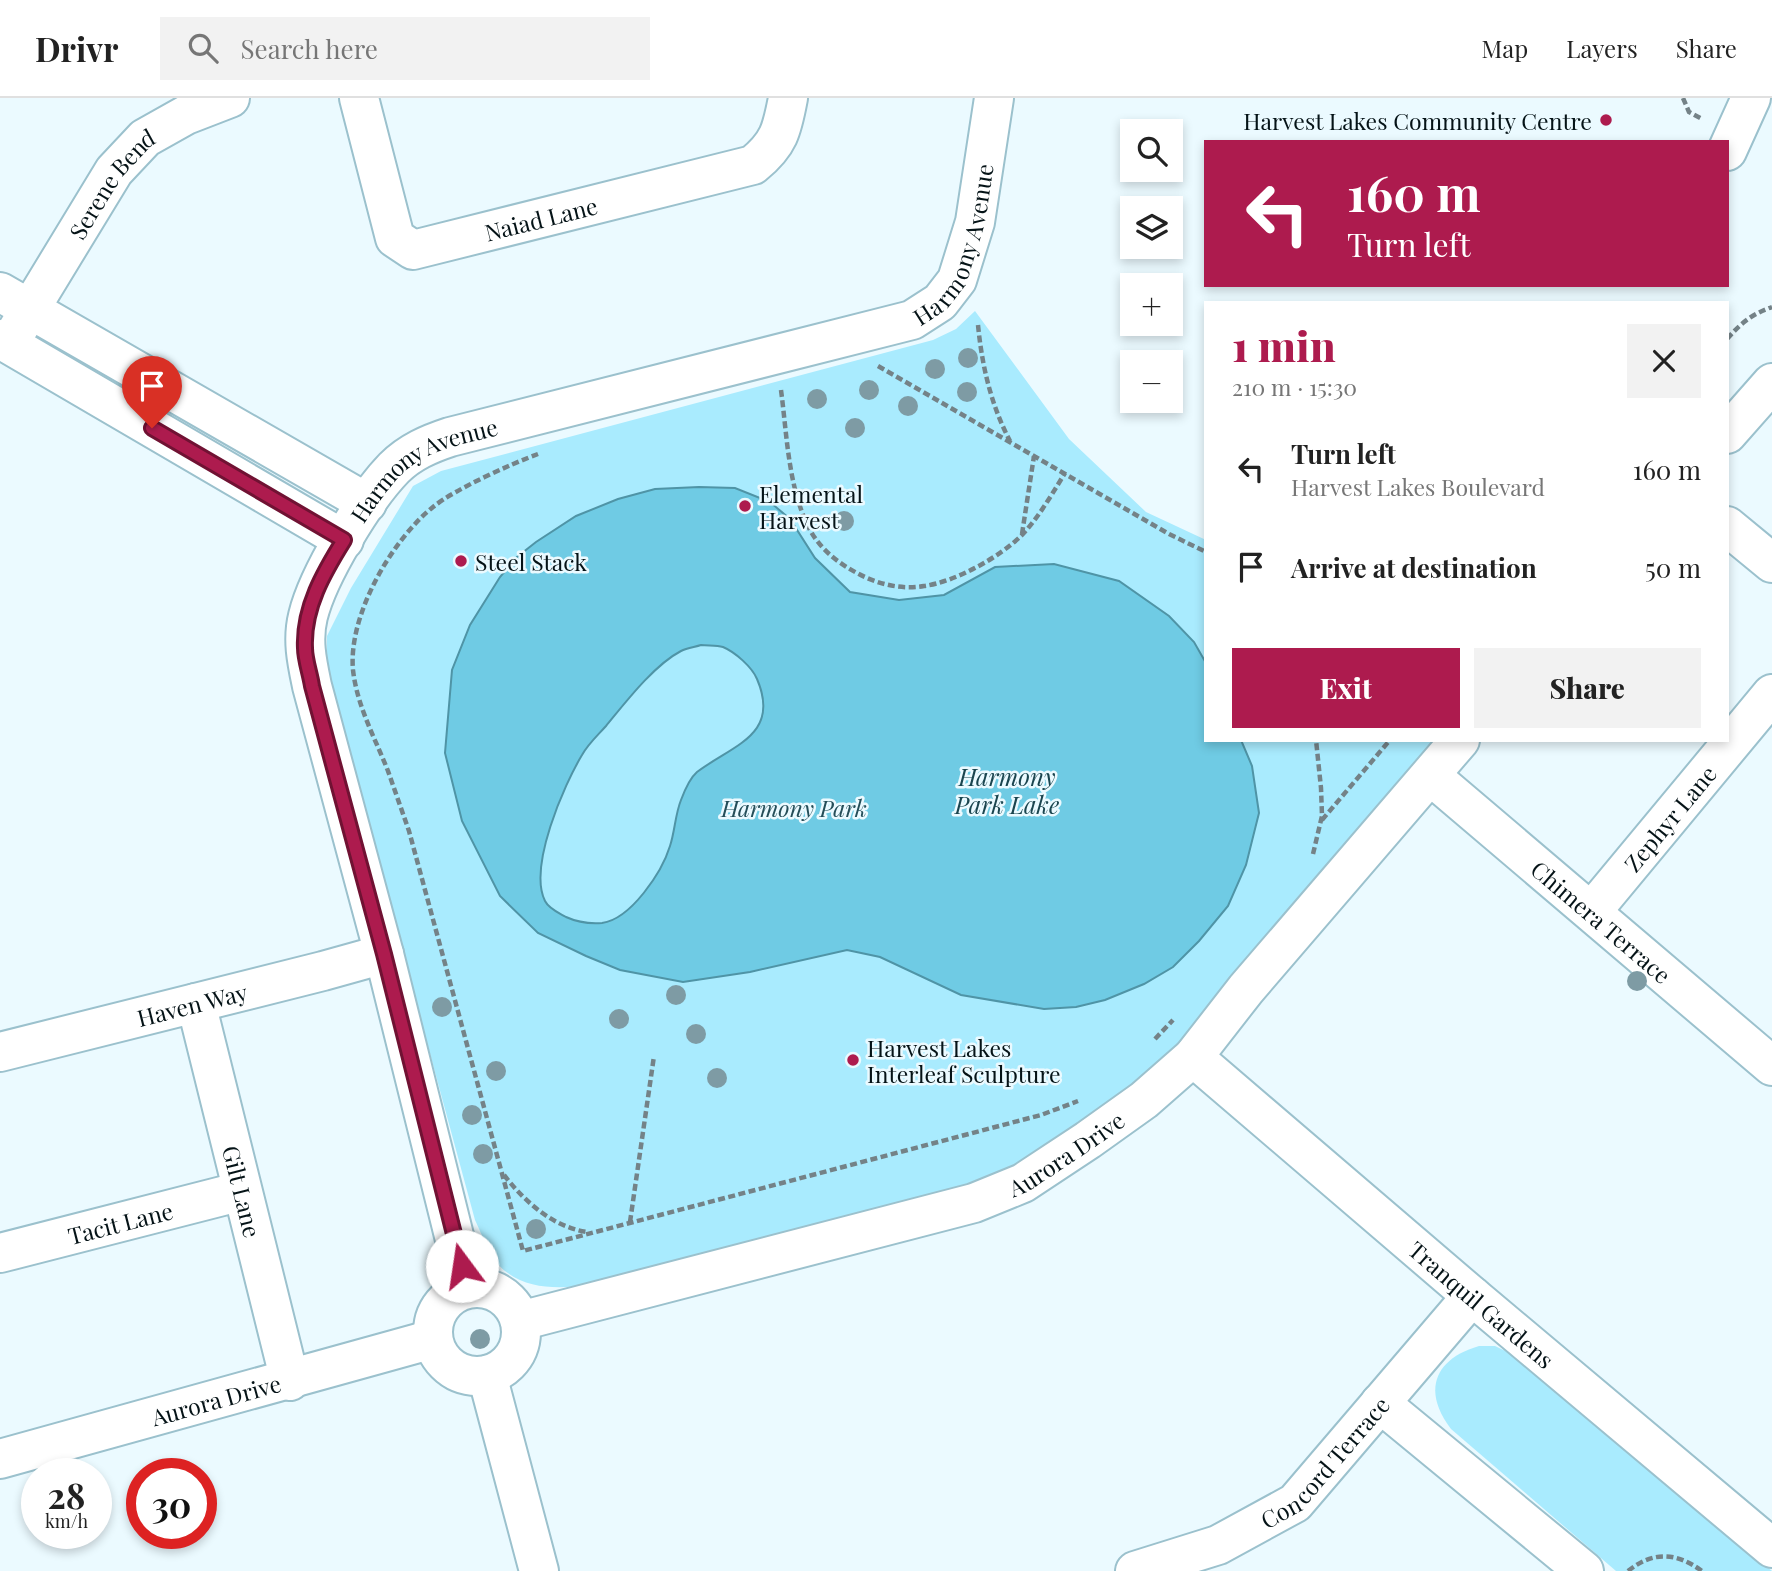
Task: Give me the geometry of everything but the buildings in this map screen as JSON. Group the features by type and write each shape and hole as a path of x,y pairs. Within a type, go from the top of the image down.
{"street":[{"name":"Serene Bend","path":"3,347 15,300 114,171 145,138 186,115 230,98"},
{"name":"Naiad Lane","path":"359,98 395,239 413,250 753,165 770,152 782,131 788,98"},
{"name":"Harmony Avenue","path":"467,1289 384,954 304,648 307,618 315,594 328,566 367,503 395,468 421,447 450,437 912,320 940,302 957,280 975,222 994,98"},
{"path":"1729,147 1751,98"},
{"path":"15,300 367,503"},
{"path":"3,347 344,540"},
{"path":"1729,432 1772,383"},
{"path":"1729,528 1772,563"},
{"name":"Zephyr Lane","path":"1592,911 1772,694"},
{"name":"Aurora Drive","path":"520,1321 974,1203 1023,1183 1144,1100 1193,1057 1246,989 1458,742"},
{"name":"Chimera Terrace","path":"1431,776 1772,1066"},
{"name":"Haven Way","path":"0,1052 384,954"},
{"name":"Gilt Lane","path":"195,1003 290,1381"},
{"name":"Tranquil Gardens","path":"1193,1057 1772,1548"},
{"name":"Tacit Lane","path":"0,1253 242,1191"},
{"path":"484,1288 500,1294 512,1305 520,1321 521,1338 515,1355 503,1368 487,1375 469,1376 452,1369 440,1356 433,1339 433,1323 440,1307 452,1295 467,1289 484,1288"},
{"name":"Concord Terrace","path":"1135,1571 1217,1545 1295,1503 1472,1296"},
{"name":"Aurora Drive","path":"0,1459 290,1381 433,1339"},
{"path":"487,1375 538,1571"},
{"path":"1380,1403 1584,1571"}],"path":[{"path":"1729,337 1742,322 1772,307"},
{"path":"978,325 988,386 997,416 1011,443"},
{"path":"876,365 1169,534 1204,551"},
{"path":"768,393 781,390 794,484 808,528 843,566 869,579 897,587 925,586 981,566 1021,535 1065,474"},
{"path":"548,452 535,455 457,493 434,506 411,528 390,554 372,589 355,643 353,669 370,732 387,769 409,831 523,1251 1041,1115 1086,1099"},
{"path":"1021,535 1034,456"},
{"path":"1313,856 1320,822 1321,788 1316,742"},
{"path":"1320,822 1388,742"},
{"path":"1149,1046 1178,1015"},
{"path":"630,1222 654,1056"},
{"path":"501,1172 516,1190 560,1225 591,1232"},
{"path":"1628,1571 1652,1556 1666,1556 1702,1571"}],"green space":[{"name":"Harmony Park","path":"975,311 1069,439 1146,512 1204,539 1204,742 1435,742 1178,1049 1126,1098 1006,1180 621,1281 546,1287 518,1279 496,1261 475,1220 326,669 327,636 351,588 413,486 441,471 933,340 956,329"},
{"path":"1479,1346 1495,1346 1520,1358 1772,1571 1616,1571 1451,1429 1442,1415 1435,1389 1437,1378 1452,1359"}],"water":[{"name":"Harmony Park Lake","path":"699,487 735,488 770,502 790,519 815,558 850,592 899,600 944,595 995,567 1054,564 1119,581 1169,616 1194,642 1204,660 1204,742 1242,742 1252,766 1259,813 1246,865 1228,906 1173,967 1144,984 1105,1000 1076,1007 1044,1009 961,995 880,957 847,950 750,972 683,982 620,970 538,933 500,896 462,821 445,753 452,670 470,625 500,577 517,557 576,516 618,499 655,489","holes":["701,645 720,646 743,660 755,674 763,698 763,713 758,726 750,736 692,778 679,806 666,857 653,881 624,913 613,920 592,923 574,920 552,909 545,901 541,886 544,848 558,805 584,751 650,675 671,657"]}],"place":[{"name":"Harvest Lakes Community Centre","path":"1606,120"},
{"name":"Elemental Harvest","path":"745,506"},
{"name":"Steel Stack","path":"461,561"},
{"name":"Harvest Lakes Interleaf Sculpture","path":"853,1060"}],"route":[{"path":"152,428 344,540 315,594 307,618 304,648 462,1266"}]}
